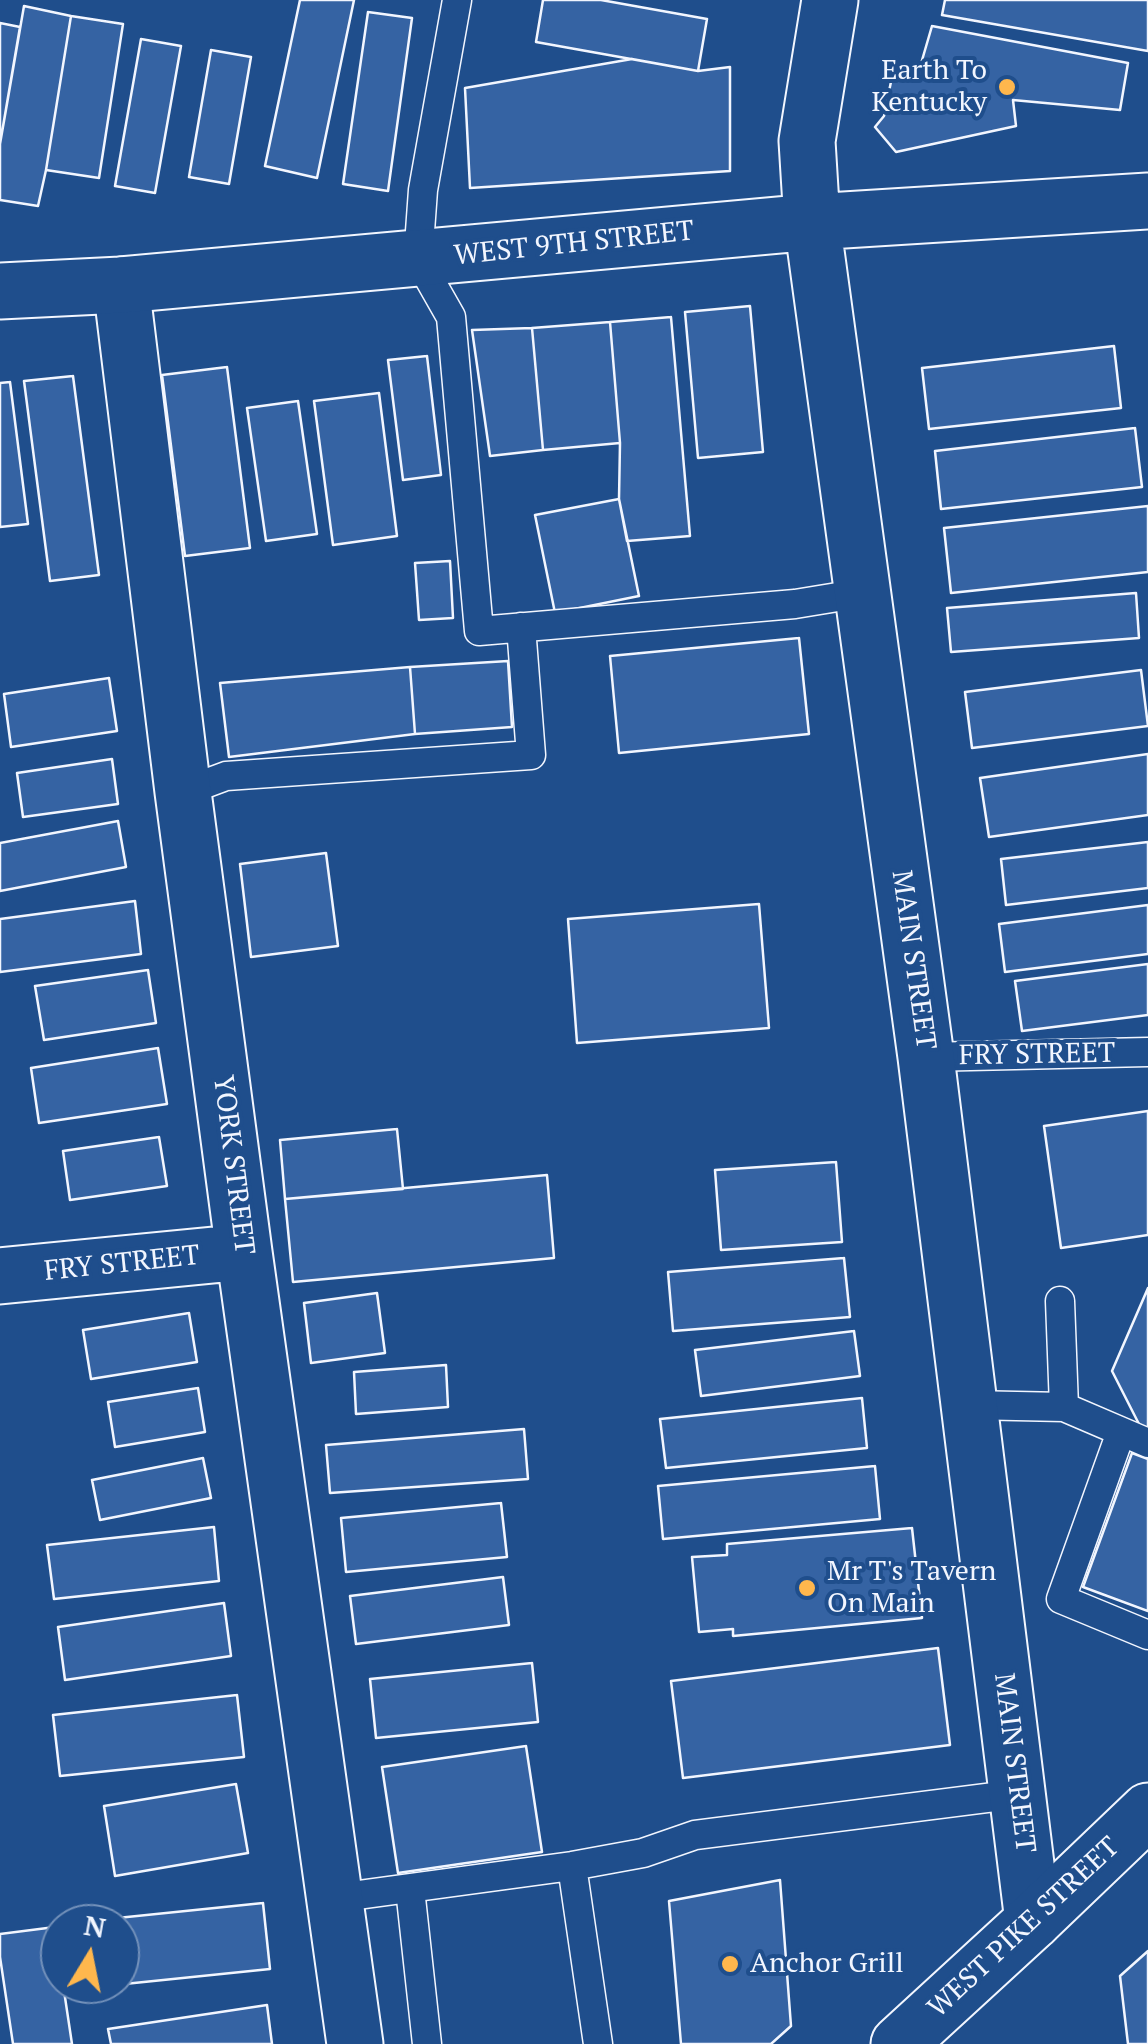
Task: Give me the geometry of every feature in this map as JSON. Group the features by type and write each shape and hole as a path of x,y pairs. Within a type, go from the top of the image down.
{"street":[{"name":"MAIN STREET","path":"830,0 807,141 812,222 926,1058 1033,1921"},
{"name":"WEST 9TH STREET","path":"0,292 121,285 812,222 1148,201"},
{"name":"YORK STREET","path":"121,285 244,1252 355,2044"},
{"name":"FRY STREET","path":"0,1276 244,1252"},
{"name":"WEST PIKE STREET","path":"899,2044 1148,1811"}],"lane":[{"path":"457,0 423,190 418,259 451,317 478,631 795,604 862,592"},
{"path":"183,792 226,776 530,756 521,628"},
{"name":"FRY STREET","path":"926,1058 1148,1052"},
{"path":"1060,1301 1064,1407"},
{"path":"969,1405 1064,1407 1148,1443"},
{"path":"1121,1432 1100,1516 1061,1598 1148,1635"},
{"path":"336,1898 572,1866 643,1853 694,1835 1018,1794"},
{"path":"572,1866 598,2044"},
{"path":"410,1889 427,2044"}],"building":[{"path":"300,0 354,0 317,178 265,166"},
{"path":"543,0 601,0 707,19 698,71 536,42"},
{"path":"945,0 1148,0 1148,51 942,15"},
{"path":"24,6 71,16 38,206 0,200 0,144"},
{"path":"368,12 412,18 388,191 343,184"},
{"path":"71,16 123,24 99,178 46,170"},
{"path":"0,23 20,27 0,144"},
{"name":"Earth To Kentucky","path":"932,26 1128,63 1120,110 1013,100 1016,126 896,152 875,127 884,116 894,67 918,74"},
{"path":"141,39 181,46 155,193 115,186"},
{"path":"211,50 251,57 229,184 189,177"},
{"path":"632,59 698,71 730,67 730,171 470,188 465,88"},
{"path":"750,306 763,452 698,458 685,312"},
{"path":"671,317 690,536 627,541 619,499 620,443 610,322"},
{"path":"610,322 620,443 543,450 532,328"},
{"path":"532,328 543,450 490,456 472,330"},
{"path":"1114,346 1121,408 929,429 922,368"},
{"path":"427,356 441,475 403,480 388,360"},
{"path":"227,367 250,548 185,556 162,375"},
{"path":"73,376 99,575 50,581 24,381"},
{"path":"10,382 28,524 0,527 0,383"},
{"path":"379,393 397,536 333,545 314,401"},
{"path":"298,401 317,534 266,541 247,408"},
{"path":"1135,428 1142,487 941,509 935,451"},
{"path":"619,499 639,596 555,613 535,515"},
{"path":"1148,506 1148,572 951,593 944,528"},
{"path":"450,561 453,618 419,620 415,563"},
{"path":"1136,593 1139,638 951,652 947,608"},
{"path":"799,638 809,734 619,753 610,656"},
{"path":"508,661 512,727 415,734 410,667"},
{"path":"410,667 415,734 229,757 220,683"},
{"path":"1141,670 1148,726 972,748 965,692"},
{"path":"109,678 117,731 11,747 4,694"},
{"path":"1148,754 1148,815 989,837 980,778"},
{"path":"112,759 118,804 23,817 17,773"},
{"path":"118,821 126,867 0,891 0,843"},
{"path":"1148,842 1148,888 1006,905 1001,859"},
{"path":"326,853 338,946 251,957 240,864"},
{"path":"135,901 141,954 0,972 0,919"},
{"path":"759,904 769,1028 577,1043 568,919"},
{"path":"1148,905 1148,954 1005,972 999,924"},
{"path":"1148,964 1148,1015 1022,1031 1015,981"},
{"path":"148,970 156,1023 44,1040 35,986"},
{"path":"158,1048 167,1104 39,1123 31,1068"},
{"path":"1148,1111 1148,1235 1061,1248 1044,1126"},
{"path":"397,1129 403,1189 285,1199 280,1140"},
{"path":"159,1137 167,1186 70,1200 63,1151"},
{"path":"836,1162 842,1242 721,1250 715,1170"},
{"path":"547,1175 554,1258 293,1282 285,1199"},
{"path":"844,1258 850,1317 673,1331 668,1272"},
{"path":"1148,1288 1148,1433 1142,1430 1112,1371"},
{"path":"377,1293 385,1353 311,1363 304,1303"},
{"path":"189,1313 197,1362 91,1379 83,1330"},
{"path":"854,1331 860,1376 701,1396 695,1350"},
{"path":"446,1365 448,1407 356,1414 354,1372"},
{"path":"198,1388 205,1432 115,1447 108,1402"},
{"path":"862,1398 867,1448 666,1468 660,1419"},
{"path":"524,1429 528,1479 330,1493 326,1445"},
{"path":"1132,1453 1148,1459 1148,1611 1083,1587"},
{"path":"203,1458 211,1498 100,1520 92,1480"},
{"path":"875,1466 880,1519 663,1539 658,1486"},
{"path":"501,1503 507,1557 346,1572 341,1518"},
{"path":"214,1527 219,1581 54,1599 47,1545"},
{"name":"Mr T's Tavern On Main","path":"912,1528 922,1618 733,1636 733,1629 699,1632 692,1557 727,1555 727,1544"},
{"path":"503,1577 509,1625 356,1644 350,1596"},
{"path":"224,1603 231,1656 65,1680 58,1627"},
{"path":"938,1648 950,1745 683,1778 671,1681"},
{"path":"532,1663 538,1722 376,1738 370,1679"},
{"path":"237,1695 244,1757 60,1776 53,1715"},
{"path":"526,1746 542,1852 398,1873 382,1767"},
{"path":"236,1784 248,1853 115,1876 104,1806"},
{"name":"Anchor Grill","path":"780,1880 791,2026 771,2044 681,2044 669,1901"},
{"path":"263,1903 270,1969 140,1982 140,1916"},
{"path":"40,1929 40,2004 66,2004 72,2044 13,2044 0,1934"},
{"path":"1148,1951 1148,2044 1128,2044 1120,1976"},
{"path":"267,2005 272,2044 111,2044 108,2029"}],"place":[{"name":"Earth To Kentucky","path":"1007,87"},
{"name":"Mr T's Tavern On Main","path":"807,1588"},
{"name":"Anchor Grill","path":"730,1964"}]}
